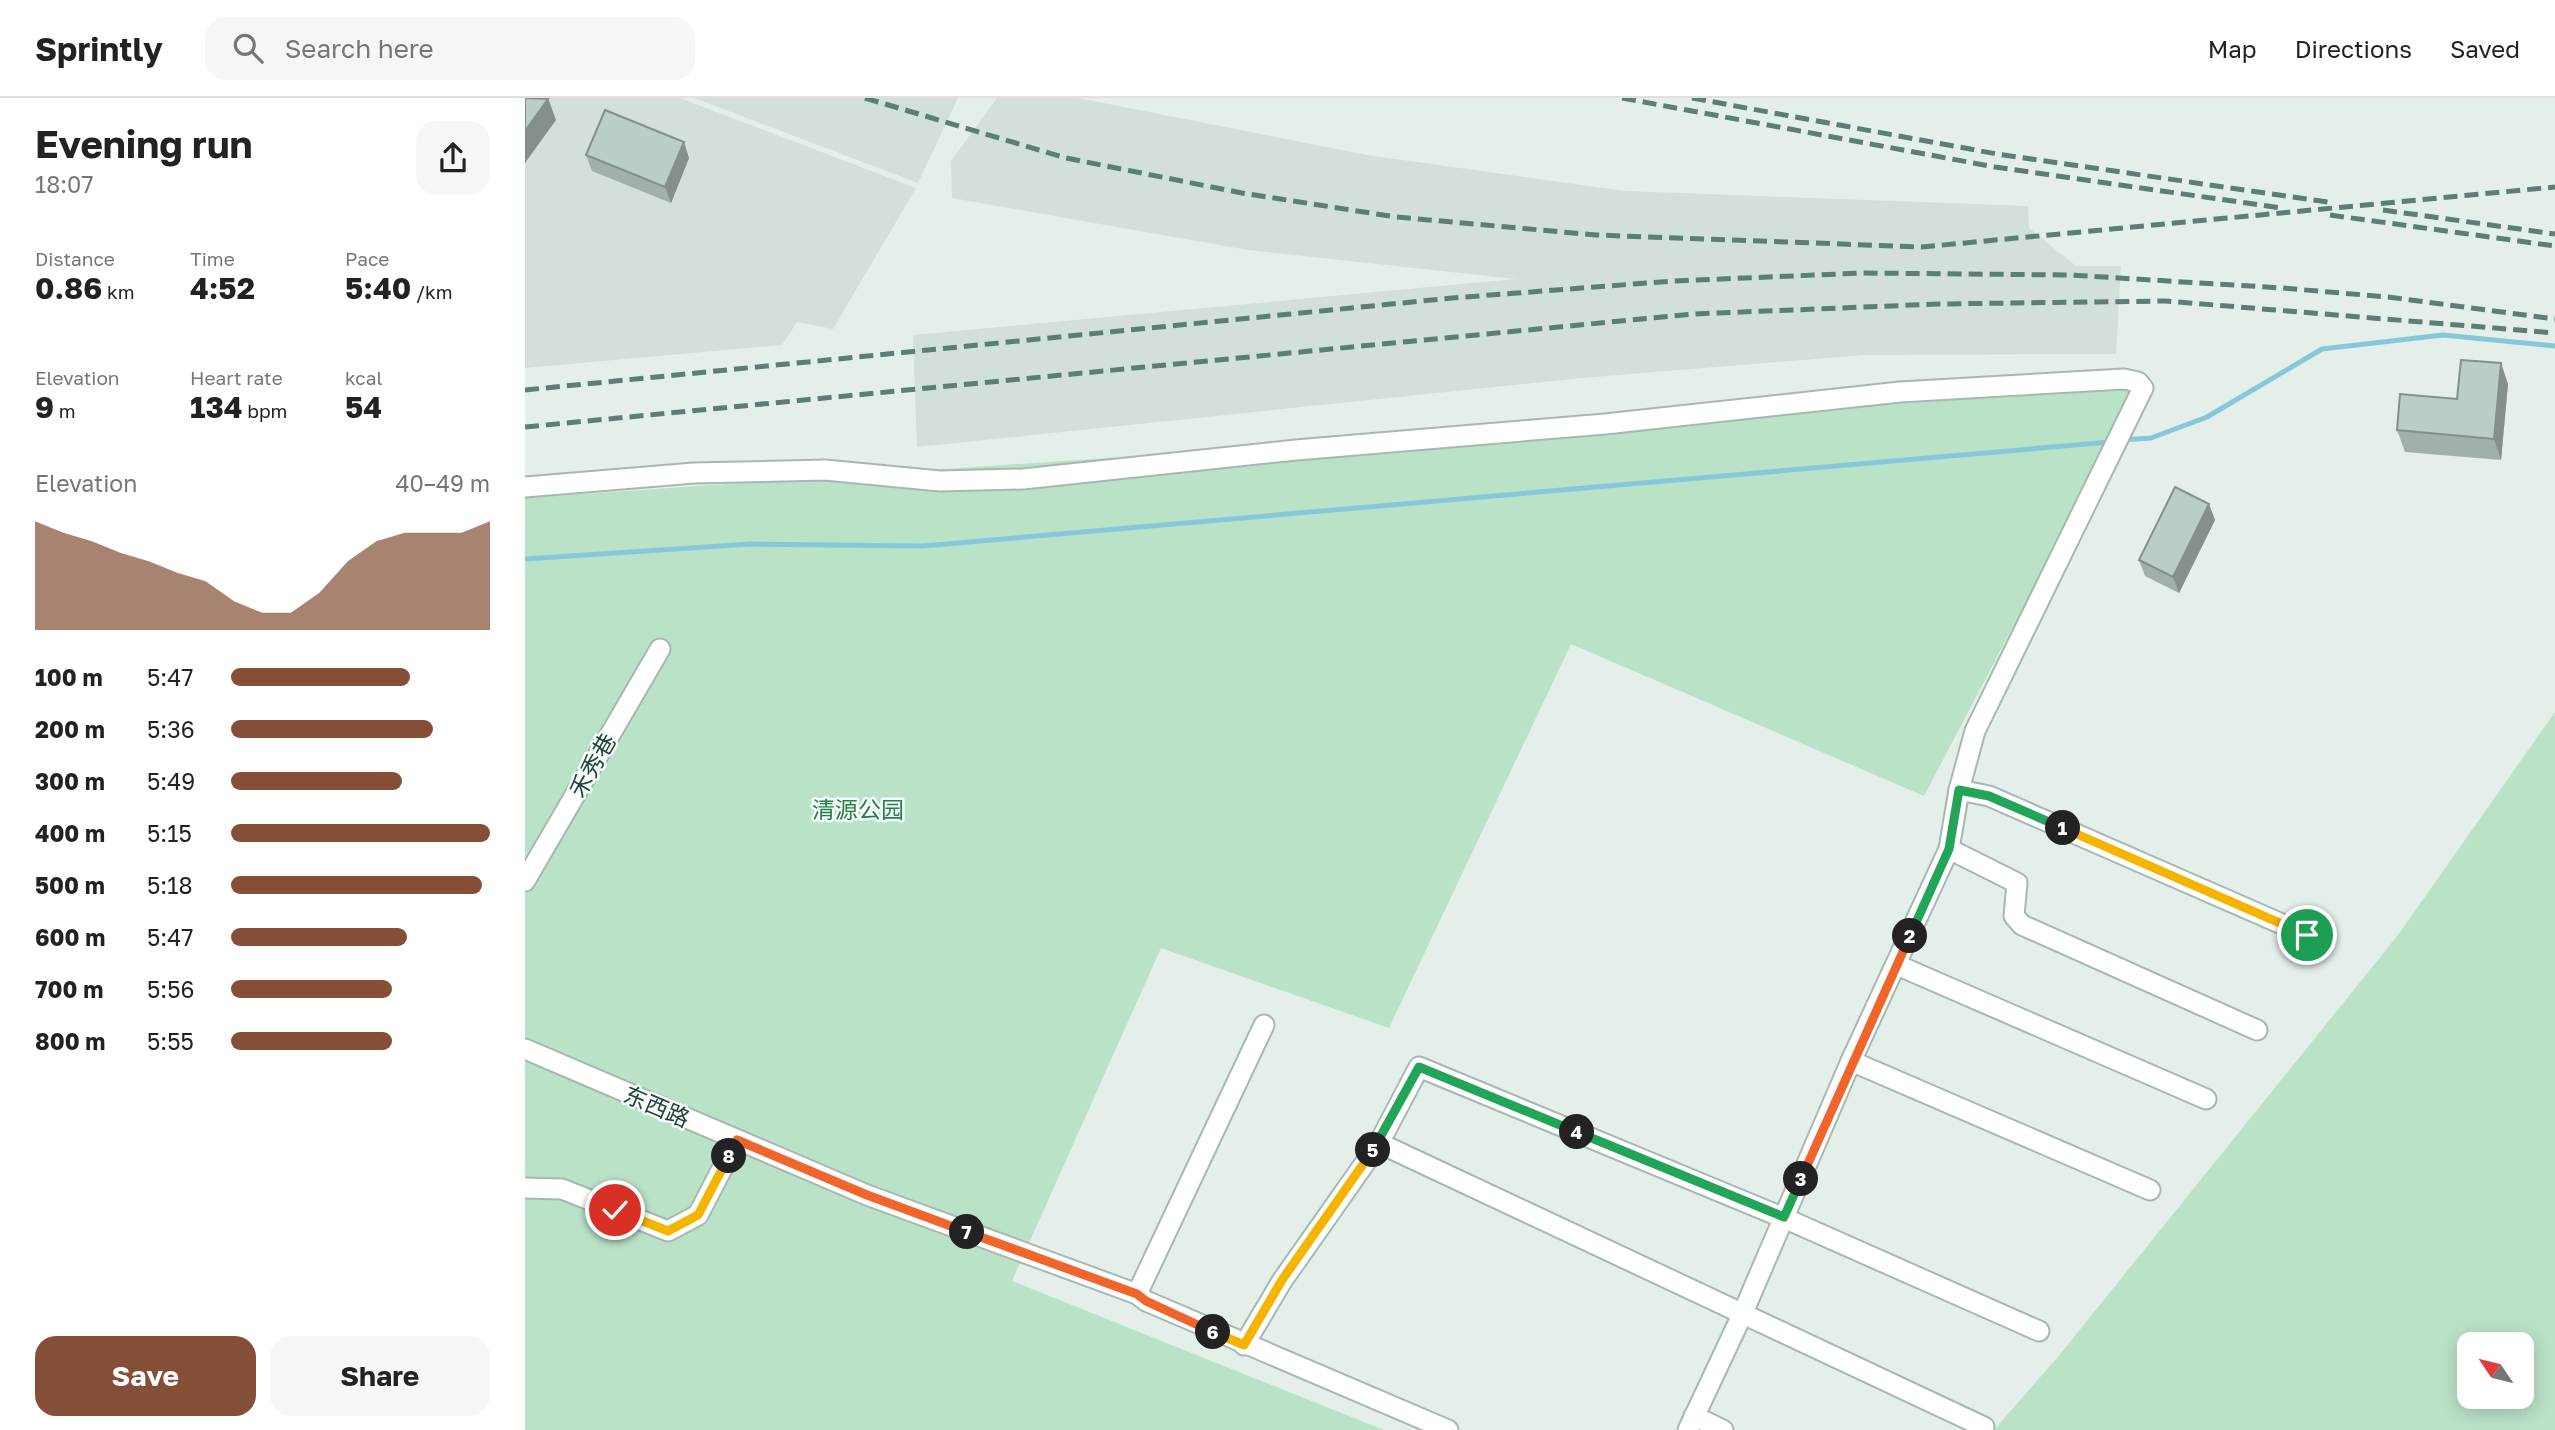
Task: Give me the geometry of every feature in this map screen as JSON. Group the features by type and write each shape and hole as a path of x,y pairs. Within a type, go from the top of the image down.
{"street":[{"path":"525,487 694,472 812,470 940,481 1023,479 1296,450 1605,424 1900,392 2124,379 2138,382 2143,388 1975,731 1959,790 1949,849 1851,1061 1742,1315 1691,1423 1723,1430"},
{"name":"禾秀巷","path":"525,881 660,649"},
{"path":"1959,790 1989,796 2307,935"},
{"path":"1949,849 2017,883 2014,916 2022,925 2257,1030"},
{"path":"1897,965 2206,1099"},
{"path":"1137,1294 1263,1025"},
{"name":"东西路","path":"525,1049 867,1195 1137,1294 1146,1301 1244,1345 1448,1430"},
{"path":"1851,1061 2150,1190"},
{"path":"1244,1345 1282,1280 1378,1143 1419,1067 1784,1217 2039,1331"},
{"path":"525,1188 562,1189 668,1231 698,1215 737,1140"},
{"path":"1378,1143 1984,1427"}],"shaded area":[{"path":"525,98 680,98 916,188 833,329 797,322 782,345 525,368"},
{"path":"694,98 958,98 918,183"},
{"path":"997,98 1078,98 1367,155 1625,191 2028,206 2029,228 2076,266 2121,266 2116,354 1864,355 1582,378 917,447 913,335 1516,279 1248,250 952,198 951,161"}],"green space":[{"name":"清源公园","path":"2139,387 1924,796 1571,644 1389,1028 1161,948 1012,1281 1384,1430 525,1430 525,498"},
{"path":"2555,712 2555,1430 1994,1430 2057,1358 2398,935"}],"building":[{"path":"525,98 548,99 525,131"},
{"path":"605,110 684,142 665,187 586,155"},
{"path":"2461,360 2501,363 2494,439 2397,430 2400,394 2457,399"},
{"path":"2175,487 2209,504 2173,577 2139,560"}],"waterway":[{"path":"2123,440 2151,438 2207,417 2322,349 2443,335 2555,346"},
{"path":"525,559 751,544 923,546 2110,442"}],"railway":[{"path":"865,98 1066,158 1242,193 1396,217 1596,235 1922,247 2555,187"},
{"path":"1622,98 1995,167 2281,208"},
{"path":"1692,98 1997,154 2334,203"},
{"path":"2383,210 2555,234"},
{"path":"2330,215 2555,246"},
{"path":"525,390 1452,298 1673,281 1863,273 2070,275 2282,288 2388,297 2555,319"},
{"path":"525,427 1693,314 1939,304 2166,301 2555,333"}],"route":[{"path":"615,1210 668,1231 698,1215 737,1140 867,1195 1137,1294 1146,1301 1244,1345 1282,1280 1378,1143 1419,1067 1784,1217 1851,1061 1949,849 1959,790 1989,796 2307,935"}]}
